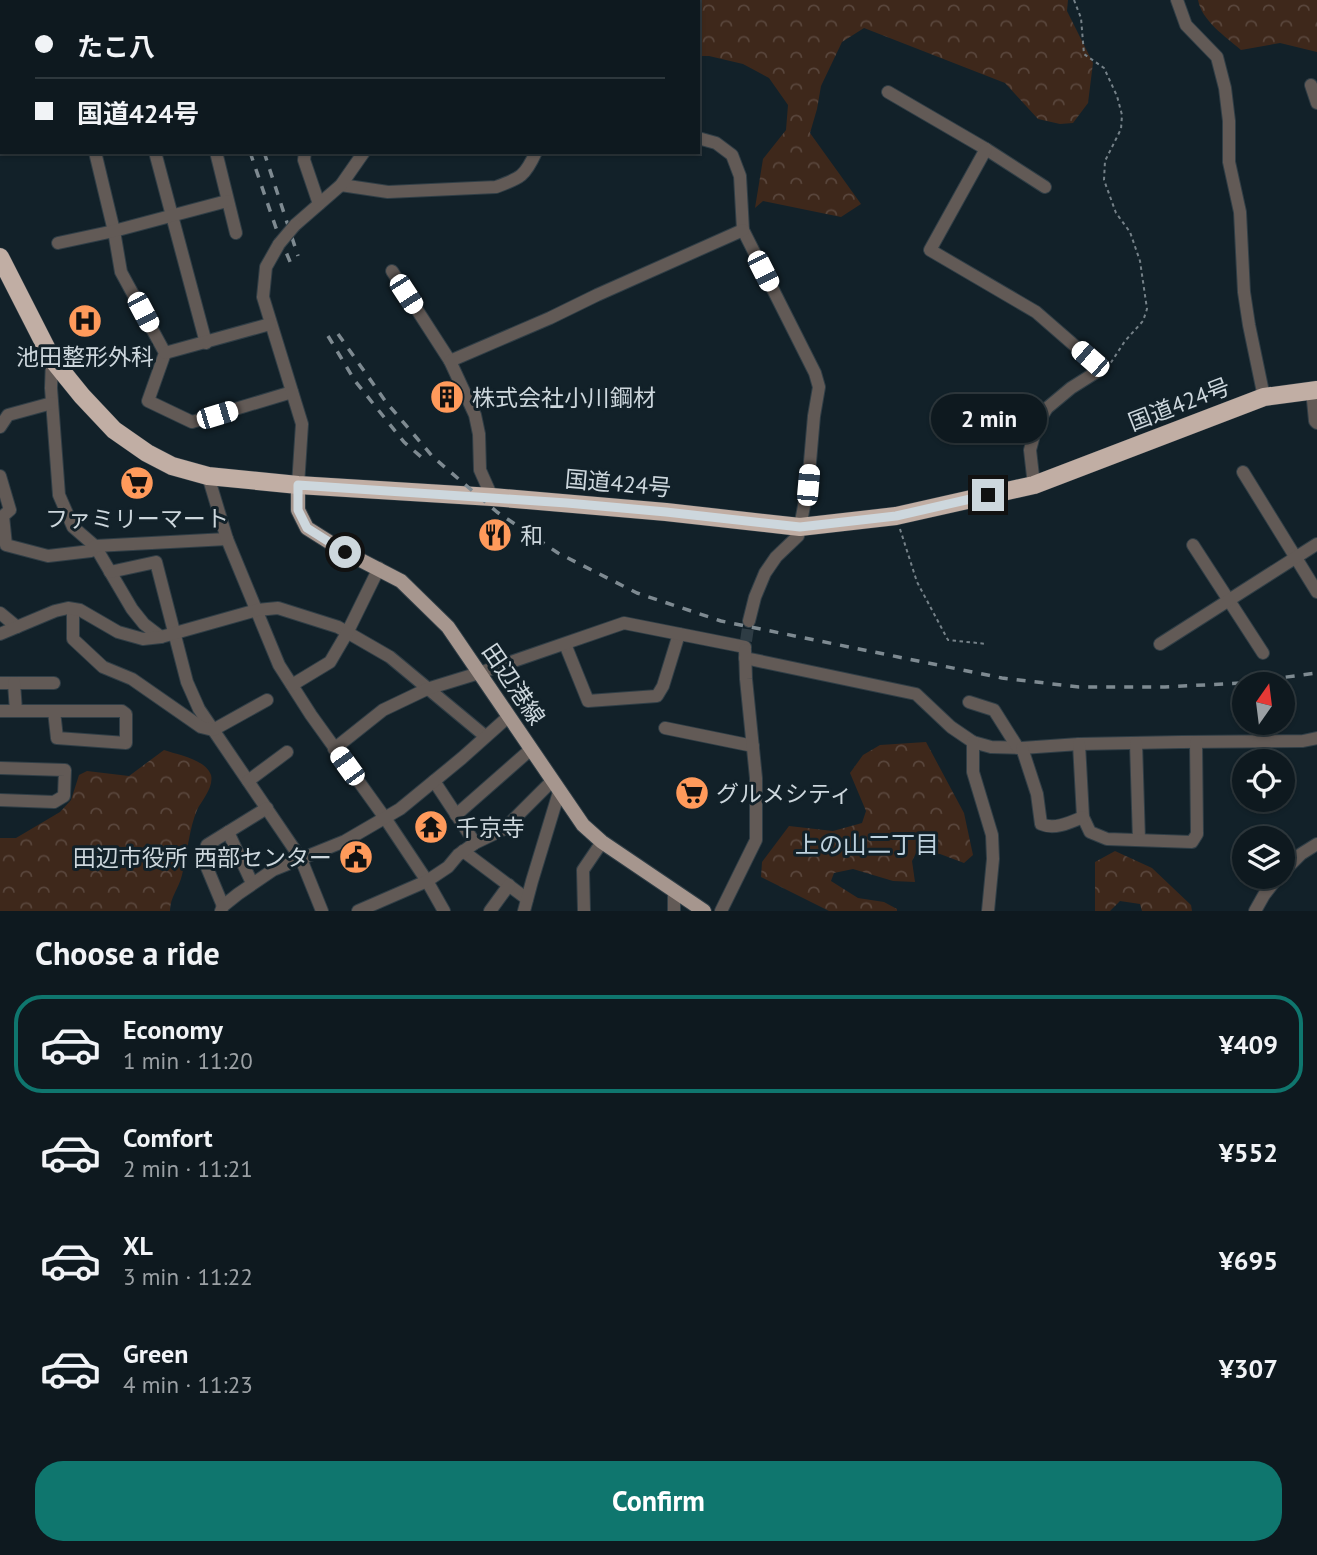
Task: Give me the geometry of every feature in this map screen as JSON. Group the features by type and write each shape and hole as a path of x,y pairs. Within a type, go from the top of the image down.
{"highway":[{"name":"国道424号","path":"0,257 52,359 114,430 147,453 172,466 208,477 492,497 800,527 896,516 1034,485 1264,397 1315,390"}],"main road":[{"name":"田辺港線","path":"298,485 298,510 307,528 345,552 401,581 448,627 583,825 601,842 704,911"}],"street":[{"path":"1177,0 1186,25 1217,57 1225,88 1229,121 1229,162 1240,212 1244,292 1264,397"},
{"path":"1311,85 1317,103"},
{"path":"888,92 1045,187"},
{"path":"700,139 716,143 732,155 740,176 743,230 815,373 819,387 808,485 798,536 776,557 765,573 755,597 750,621"},
{"path":"986,149 930,250 1036,312 1090,359 1098,371 1047,408 1037,424 1030,450 1034,485"},
{"path":"95,154 121,272 166,353 148,401 192,422 292,392"},
{"path":"156,154 206,343"},
{"path":"216,154 236,233"},
{"path":"305,154 304,160 319,204"},
{"path":"298,485 302,424 263,297 266,267 279,244 295,225 341,185 363,154"},
{"path":"341,185 388,192 496,187 527,172 536,154"},
{"path":"58,243 227,201"},
{"path":"450,361 743,230"},
{"path":"392,271 450,361 475,415 479,434 480,470 492,497"},
{"path":"166,353 270,324"},
{"path":"52,359 52,403 59,495 74,527 95,546 132,609 144,624 161,637"},
{"path":"1315,390 1317,423"},
{"path":"0,427 8,415 52,403"},
{"path":"1243,472 1317,592"},
{"path":"0,476 9,510 3,516 6,545 48,556 91,551 95,546 227,539"},
{"path":"208,477 227,539 279,665 334,749 385,818 444,911"},
{"path":"1160,644 1317,544"},
{"path":"1192,545 1263,653"},
{"path":"110,572 156,562 187,682 199,709 301,859 322,911"},
{"path":"292,685 330,662 379,568"},
{"path":"0,634 68,608 80,610 118,632 143,639 175,634 257,610 278,608 338,627 390,657 485,736"},
{"path":"73,609 73,639 103,667 132,679 201,727 213,730 267,699"},
{"path":"0,613 17,627"},
{"path":"334,749 383,710 427,689 624,624 745,649 916,694 951,727 973,742 991,747 1303,741 1317,738"},
{"path":"565,643 588,701 657,696 663,686 679,634"},
{"path":"721,911 755,840 756,778 745,649"},
{"path":"16,711 7,682 54,683"},
{"path":"969,702 994,710 1020,748 1037,794 1041,824 1048,827 1067,824 1083,817"},
{"path":"0,711 16,711 54,711 122,711 126,713 126,743 57,738 54,711"},
{"path":"267,808 207,845 203,858 222,908 251,883 273,870 345,841 400,809 508,717"},
{"path":"665,728 753,746"},
{"path":"973,742 973,772 992,835 993,859 988,911"},
{"path":"1079,744 1083,817 1090,832 1107,839 1192,842 1197,834 1196,742"},
{"path":"1136,743 1139,840"},
{"path":"456,815 530,750"},
{"path":"248,781 287,752"},
{"path":"0,768 65,771 64,796 54,803 0,800"},
{"path":"434,781 475,843"},
{"path":"365,910 427,881 475,843 505,829 556,787"},
{"path":"526,905 556,787"},
{"path":"228,832 251,883"},
{"path":"584,911 583,870 601,842"},
{"path":"1295,860 1317,844"},
{"path":"463,851 509,885 526,905"},
{"path":"490,911 509,885"},
{"path":"1255,911 1269,889"},
{"path":"674,891 674,911"}],"path":[{"path":"1074,0 1081,18 1084,54 1104,68 1118,96 1122,115 1121,129 1105,161 1104,180 1116,213 1130,232 1140,261 1147,309 1143,321 1105,370 1098,371"},
{"path":"896,516 917,582 948,640 987,644"}],"green space":[{"path":"700,0 1068,0 1067,11 1093,63 1088,103 1073,123 1060,124 1038,119 1005,83 864,28 842,42 821,86 810,133 861,204 841,217 763,201 755,208 763,159 786,130 788,105 769,78 743,64 700,56"},
{"path":"1198,0 1317,0 1317,52 1280,43 1241,50 1209,21"},
{"path":"926,742 964,813 973,855 964,863 940,854 917,851 912,861 915,882 893,881 853,869 834,873 831,881 858,898 884,902 897,911 829,911 761,877 762,862 789,826 833,831 862,823 866,811 850,773 863,755 880,745"},
{"path":"164,750 190,758 203,765 211,775 209,789 194,817 182,875 171,901 170,911 0,911 0,838 16,838 60,812 71,800 79,775 87,771 129,776"},
{"path":"1115,851 1152,868 1191,905 1192,911 1142,911 1140,904 1120,901 1110,911 1095,911 1095,862"}],"tunnel":[{"path":"746,641 749,621"}],"railway":[{"path":"251,154 291,264"},
{"path":"265,154 298,256"},
{"path":"338,334 386,402 433,457 497,512 558,553 637,593 721,621 1002,678 1079,687 1165,687 1241,683 1317,673"},
{"path":"328,336 355,381 404,442 427,462"}],"place":[{"name":"池田整形外科","path":"85,321"},
{"name":"株式会社小川鋼材","path":"447,397"},
{"name":"ファミリーマート","path":"137,483"},
{"name":"和","path":"495,535"},
{"name":"グルメシティ","path":"692,793"},
{"name":"千京寺","path":"431,827"},
{"name":"田辺市役所 西部センター","path":"356,857"}],"district":[{"name":"上の山二丁目","path":"867,844"}],"route":[{"path":"345,552 307,528 298,510 298,485 567,503 800,527 896,516 988,495"}]}
